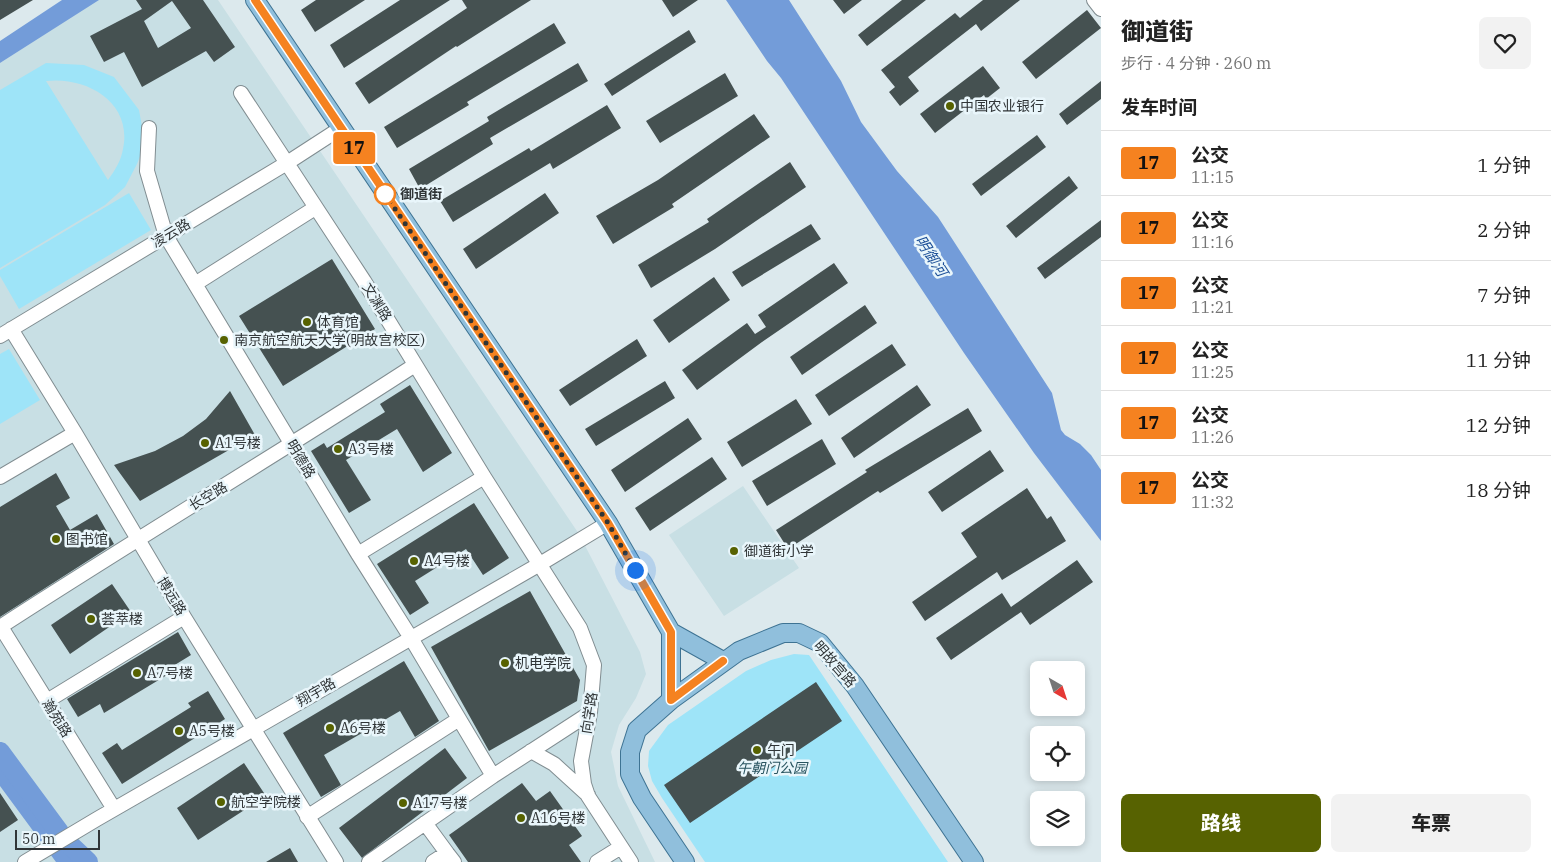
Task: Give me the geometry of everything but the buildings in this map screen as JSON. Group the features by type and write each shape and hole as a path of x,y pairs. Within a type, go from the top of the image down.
{"main road":[{"path":"255,0 608,523 671,632 671,700"},
{"path":"671,632 723,661"},
{"name":"明故宫路","path":"685,862 642,798 630,774 630,752 637,730 671,700 723,661 755,643 783,633 799,633 820,643 855,686 974,862"}],"street":[{"path":"1094,0 1101,9"},
{"name":"文渊路","path":"241,93 364,281 484,477 540,564"},
{"name":"明德路","path":"149,128 147,171 166,236 493,776"},
{"name":"凌云路","path":"5,332 287,163 341,128"},
{"path":"195,284 315,208"},
{"name":"博远路","path":"5,332 75,433 184,617 336,862"},
{"name":"长空路","path":"0,627 138,539 292,445 415,365"},
{"path":"0,477 75,433"},
{"path":"358,554 484,477"},
{"name":"翔宇路","path":"25,862 608,523"},
{"name":"向学路","path":"540,564 580,628 594,664 590,712 581,762 584,784 588,796 631,862"},
{"path":"47,701 184,617"},
{"name":"瀚苑路","path":"0,627 114,809"},
{"path":"369,862 493,776 590,712"},
{"path":"307,817 459,719"},
{"path":"531,751 554,764 588,796"},
{"path":"425,823 450,857 433,862"},
{"path":"597,862 621,847"}],"shaded area":[{"name":"南京航空航天大学(明故宫校区)","path":"98,0 218,0 579,534 640,652 646,674 636,698 619,725 611,752 618,786 655,862 0,862 0,63"},
{"name":"御道街小学","path":"743,486 799,568 724,616 669,535"}],"green space":[{"path":"46,63 84,65 114,77 139,110 145,143 125,187 105,205 0,268 0,90","holes":["46,81 61,81 91,88 114,106 121,118 124,132 123,149 119,161 108,180"]},
{"path":"129,193 151,230 19,309 0,276 0,270"},
{"path":"9,349 40,400 0,424 0,354"},
{"name":"午朝门公园","path":"794,654 809,655 948,862 705,862 652,781 648,766 649,751 668,725 746,671 771,660"}],"water":[{"path":"62,0 99,0 0,63 0,41"},
{"name":"明御河","path":"726,0 789,0 841,81 861,122 897,171 938,217 1052,393 1061,430 1091,455 1101,470 1101,541 1034,453 964,353 781,78 767,61"},
{"path":"0,760 30,803 53,831 65,843 94,862 56,862 0,786"}],"waterway":[{"path":"0,752 59,832"},
{"path":"69,844 88,862"}],"bus line":[{"name":"17","path":"255,0 608,523 671,632 671,700 723,661"}],"place":[{"name":"中国农业银行","path":"950,106"},
{"name":"御道街","path":"385,194"},
{"name":"体育馆","path":"307,322"},
{"name":"南京航空航天大学(明故宫校区)","path":"224,340"},
{"name":"A1号楼","path":"205,443"},
{"name":"A3号楼","path":"338,449"},
{"name":"图书馆","path":"56,539"},
{"name":"御道街小学","path":"734,551"},
{"name":"A4号楼","path":"414,561"},
{"name":"荟萃楼","path":"91,619"},
{"name":"机电学院","path":"505,663"},
{"name":"A7号楼","path":"137,673"},
{"name":"A6号楼","path":"330,728"},
{"name":"A5号楼","path":"179,731"},
{"name":"午门","path":"757,750"},
{"name":"航空学院楼","path":"221,802"},
{"name":"A17号楼","path":"403,803"},
{"name":"A16号楼","path":"521,818"}],"route":[{"path":"385,194 608,523 635,570"}]}
